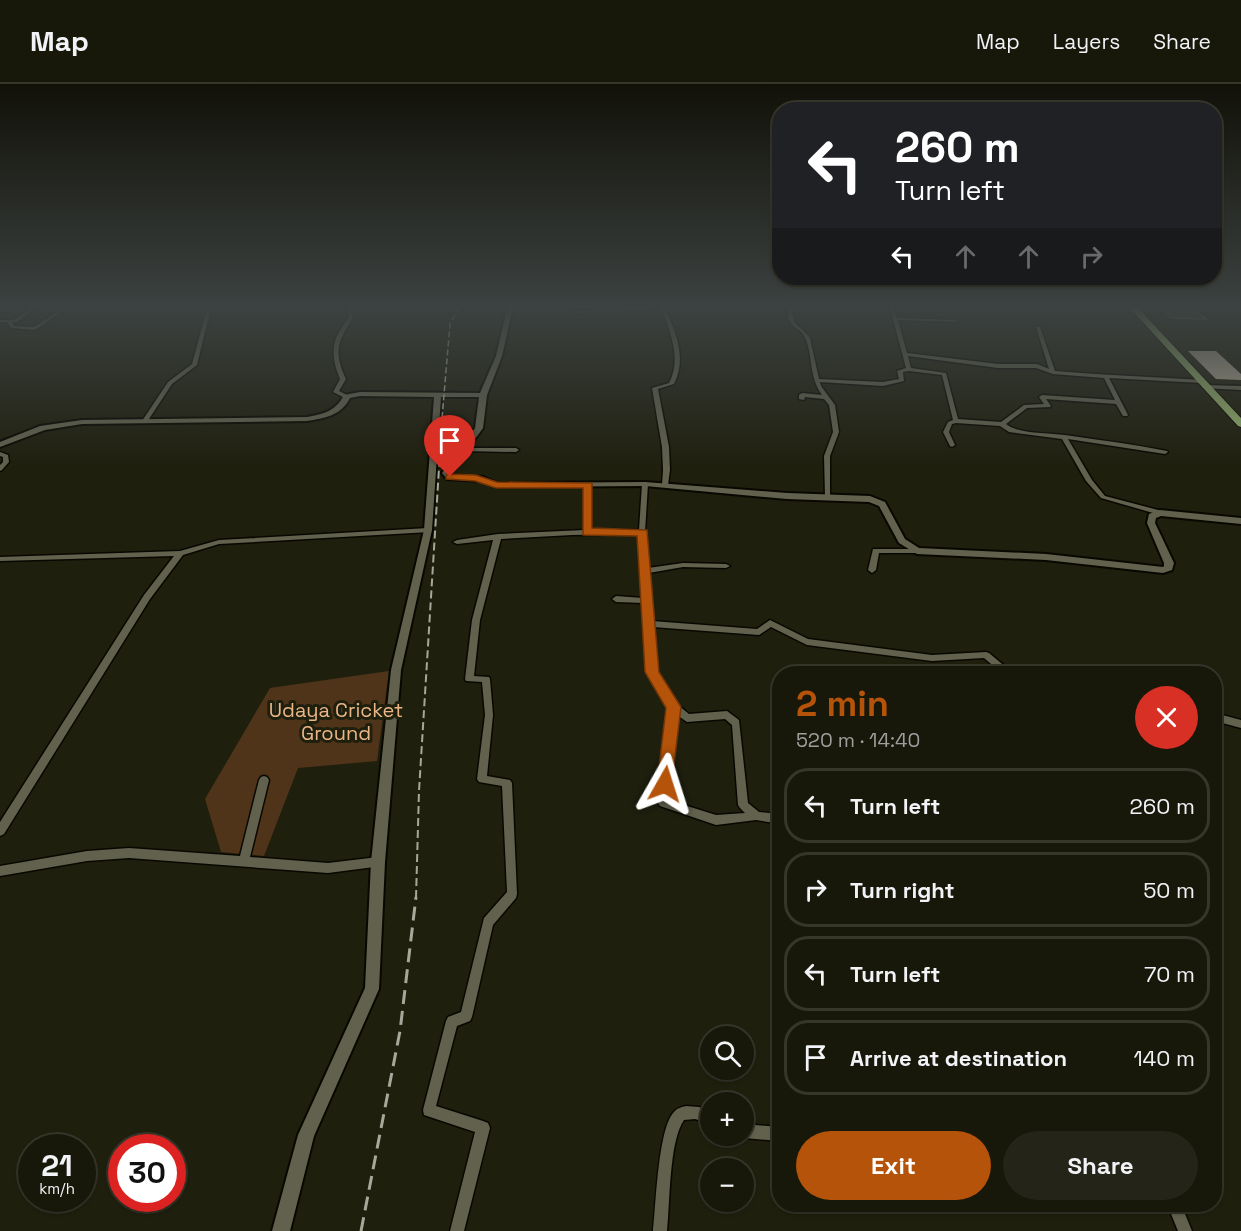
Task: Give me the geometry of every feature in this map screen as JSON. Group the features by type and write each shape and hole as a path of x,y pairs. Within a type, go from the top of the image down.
{"highway":[{"path":"1183,362 1241,424"}],"street":[{"path":"145,421 170,383 194,365 195,362"},
{"path":"337,362 343,379 336,392 347,398"},
{"path":"497,362 483,395 479,428 448,469 447,475 483,479 496,485 645,484 787,496 828,496 876,500 882,504 902,541 917,551"},
{"path":"665,485 664,442 662,423 655,401 655,388 671,384 679,370 677,362"},
{"path":"812,362 816,380 832,405 836,432 827,456 828,496"},
{"path":"908,362 909,369"},
{"path":"964,362 998,366 1037,366 1053,372 1241,388"},
{"path":"1050,362 1053,372"},
{"path":"816,380 883,384 889,381 902,381 900,371 909,369 944,374 956,421"},
{"path":"1106,377 1125,415"},
{"path":"0,445 53,426 145,421 308,419 339,410 347,398 360,394 483,395"},
{"path":"281,1231 306,1135 372,989 378,862 396,670 428,530 438,395"},
{"path":"802,399 802,395 825,397"},
{"path":"1002,424 1026,406 1048,406 1042,397 1118,402"},
{"path":"952,445 946,432 950,423 956,421 1002,424 1009,430 1165,452"},
{"path":"1064,437 1089,481 1103,497 1154,513 1241,521"},
{"path":"464,450 516,450"},
{"path":"0,454 6,456 6,462 0,469"},
{"path":"645,484 642,532 652,672 673,707 687,718 727,715 736,723 743,805 757,816"},
{"path":"587,532 588,485"},
{"path":"872,570 876,551 917,551 1065,559 1163,570 1169,568 1169,563 1151,523 1154,513"},
{"path":"0,559 180,553 219,542 428,530"},
{"path":"457,542 498,536 642,532"},
{"path":"457,1231 483,1128 429,1110 452,1021 466,1017 488,922 512,894 507,783 482,779 489,715 486,679 469,679 476,620 498,536"},
{"path":"0,831 147,597 180,553"},
{"path":"645,571 682,565 726,566"},
{"path":"616,599 648,601"},
{"path":"650,624 759,632 770,623 807,642 932,658 986,655 1000,666"},
{"path":"673,707 663,803 716,820 757,816 772,818"},
{"path":"1222,719 1241,724"},
{"path":"244,861 264,780"},
{"path":"0,871 87,856 129,853 328,868 378,862"},
{"path":"660,1231 668,1142 673,1124 678,1115 686,1112 700,1115"},
{"path":"754,1132 772,1133"},
{"path":"1177,1212 1185,1231"}],"green space":[{"name":"Udaya Cricket Ground","path":"389,671 377,761 298,768 264,856 221,852 205,799 270,688"}],"building":[{"path":"1199,362 1227,362 1241,374 1241,380 1216,379"}],"railway":[{"path":"439,454 447,362"},
{"path":"416,898 419,791 440,452"},
{"path":"361,1231 400,1031 416,897"}],"route":[{"path":"450,477 483,479 496,485 588,485 587,532 642,532 652,672 673,707 665,784"}]}
